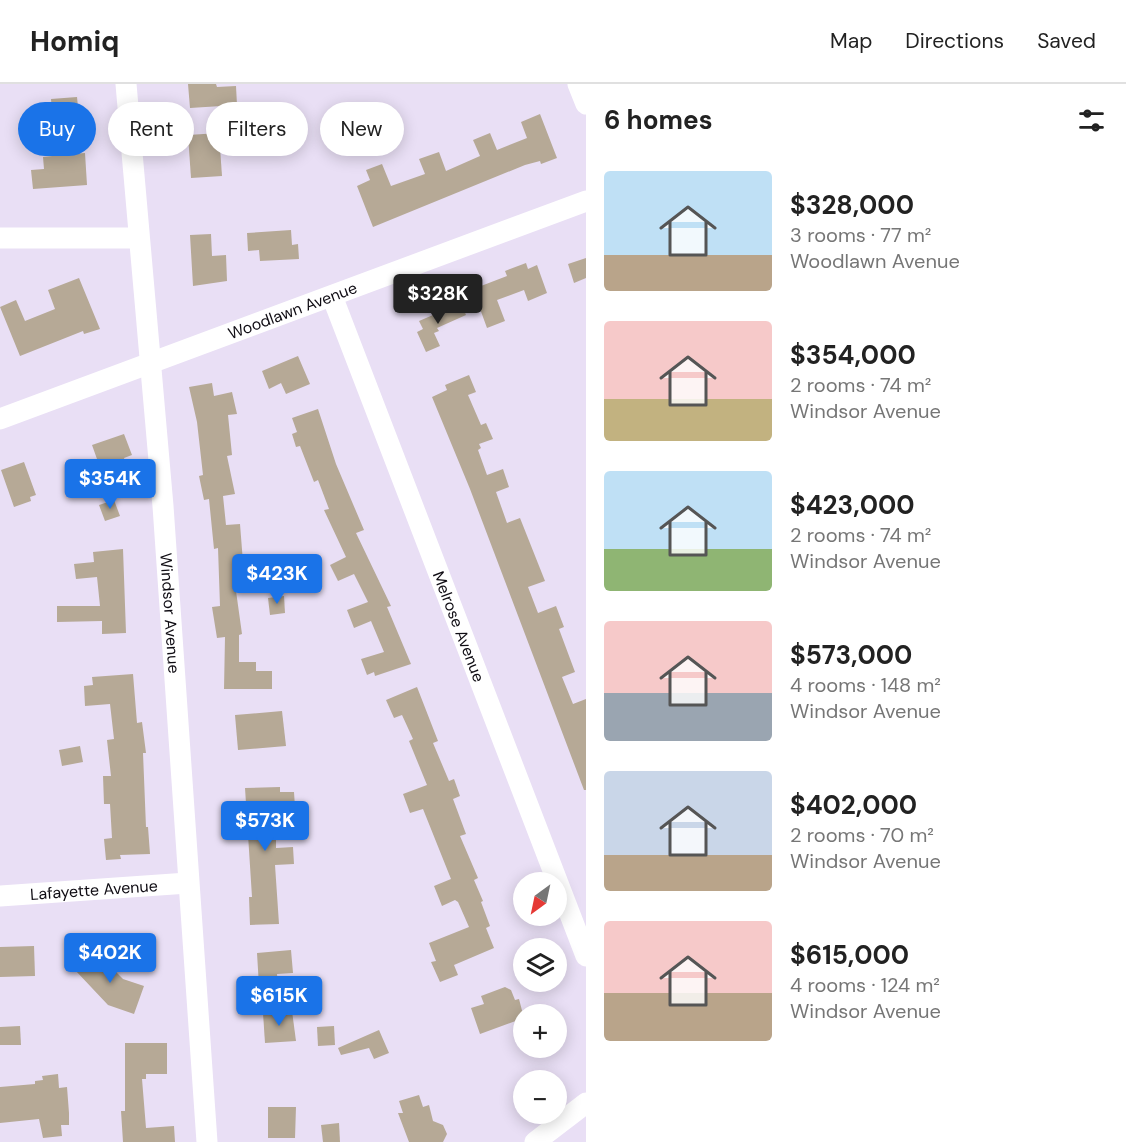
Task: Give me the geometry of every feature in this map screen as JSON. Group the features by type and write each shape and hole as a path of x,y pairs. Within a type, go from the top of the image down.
{"street":[{"name":"Windsor Avenue","path":"126,84 163,506 207,1142"},
{"path":"578,84 586,104"},
{"name":"Woodlawn Avenue","path":"0,419 586,201"},
{"path":"0,238 139,238"},
{"name":"Melrose Avenue","path":"332,296 586,956"},
{"name":"Lafayette Avenue","path":"0,896 188,883"},
{"path":"535,1142 586,1103"}],"building":[{"path":"188,84 236,86 237,102 206,102 206,107 194,108 194,102 190,102"},
{"path":"77,97 78,102 51,102 51,99"},
{"path":"540,114 557,158 541,164 540,161 525,165 373,227 357,186 370,180 366,170 382,164 391,186 425,174 419,159 439,152 446,171 480,156 473,140 490,133 497,150 527,138 521,122"},
{"path":"206,134 206,156 221,156 222,176 191,178 189,156 194,156 194,135"},
{"path":"85,156 87,185 33,189 31,170 44,169 43,157"},
{"path":"291,230 292,245 298,244 299,259 260,261 259,250 248,251 247,233"},
{"path":"211,234 212,256 226,255 227,281 193,286 190,235"},
{"path":"586,258 586,278 574,283 568,264"},
{"path":"526,263 528,269 537,265 547,293 528,301 524,290 497,300 505,321 487,328 479,306 467,310 460,290 479,283 481,286 507,276 505,271"},
{"path":"79,278 100,329 84,334 83,331 20,356 0,307 16,300 25,321 55,309 48,290"},
{"path":"461,303 466,315 437,328 439,331 434,333 440,346 426,352 417,332 423,329 419,321"},
{"path":"298,356 310,384 286,394 281,383 269,389 262,371"},
{"path":"469,375 476,392 468,395 481,425 486,423 493,439 479,444 481,448 478,450 487,475 503,469 509,487 496,492 507,523 520,518 545,581 528,587 538,613 556,606 564,627 559,629 575,672 562,677 573,704 586,699 586,790 584,790 470,489 432,397 447,390 445,385"},
{"path":"212,383 214,396 232,392 237,414 228,415 232,455 227,456 235,494 223,496 226,525 240,524 244,575 264,574 264,589 236,591 242,634 239,635 239,662 256,662 256,671 272,671 272,689 224,689 225,637 217,638 212,607 220,606 218,548 214,549 209,499 204,500 199,476 203,475 197,422 189,387"},
{"path":"318,409 336,464 364,530 356,533 391,606 387,607 411,664 375,676 374,672 367,675 361,659 384,652 371,621 354,628 347,610 368,602 354,574 338,581 330,565 346,557 324,510 329,509 318,480 314,482 300,446 296,447 292,434 297,432 292,418"},
{"path":"124,434 132,455 124,458 126,464 102,473 92,445"},
{"path":"24,462 36,495 30,497 31,501 14,507 1,470"},
{"path":"114,500 120,516 105,521 99,505"},
{"path":"123,549 126,633 102,634 102,621 57,622 57,606 100,606 97,577 76,579 74,564 94,562 93,552"},
{"path":"284,596 285,613 270,615 268,598"},
{"path":"133,674 137,723 142,722 146,753 143,753 146,827 148,827 150,854 120,855 121,859 106,860 104,839 112,838 110,804 104,804 103,776 111,776 107,740 114,739 110,704 85,706 84,686 93,685 92,677"},
{"path":"417,687 438,741 433,743 449,781 454,779 460,796 453,799 466,834 460,836 478,878 474,880 483,901 481,902 490,926 486,928 494,948 454,965 458,975 440,982 431,962 436,961 429,943 469,927 458,902 455,900 442,906 434,886 451,879 423,809 410,813 403,794 427,785 409,741 413,739 402,715 394,718 386,700"},
{"path":"282,711 286,746 238,750 235,715"},
{"path":"80,746 83,762 62,766 59,750"},
{"path":"280,787 280,792 294,792 295,807 271,808 272,839 276,839 276,848 293,847 294,864 275,865 279,924 250,925 249,897 252,897 245,788"},
{"path":"34,946 35,976 0,977 0,947"},
{"path":"291,950 293,973 277,974 278,985 259,986 257,953"},
{"path":"95,951 123,979 144,986 134,1014 108,1005 75,970"},
{"path":"505,987 511,990 515,1000 519,999 520,1004 513,1004 513,1022 480,1034 471,1008 484,1004 481,996"},
{"path":"292,1011 296,1041 265,1043 263,1013"},
{"path":"20,1026 21,1045 0,1045 0,1027"},
{"path":"334,1026 335,1045 318,1046 317,1027"},
{"path":"379,1030 389,1053 374,1059 369,1048 341,1055 338,1048"},
{"path":"125,1043 167,1043 167,1074 146,1074 146,1079 142,1079 146,1128 174,1126 175,1142 123,1142 121,1111 125,1111"},
{"path":"58,1074 59,1088 67,1087 69,1113 69,1125 61,1125 62,1136 43,1138 39,1119 0,1123 0,1087 35,1084 35,1081 43,1080 42,1076"},
{"path":"419,1095 423,1107 429,1105 433,1121 443,1125 447,1134 443,1142 409,1142 398,1113 403,1113 399,1101"},
{"path":"268,1107 296,1107 295,1138 268,1138"},
{"path":"339,1123 340,1142 323,1142 321,1125"}]}
